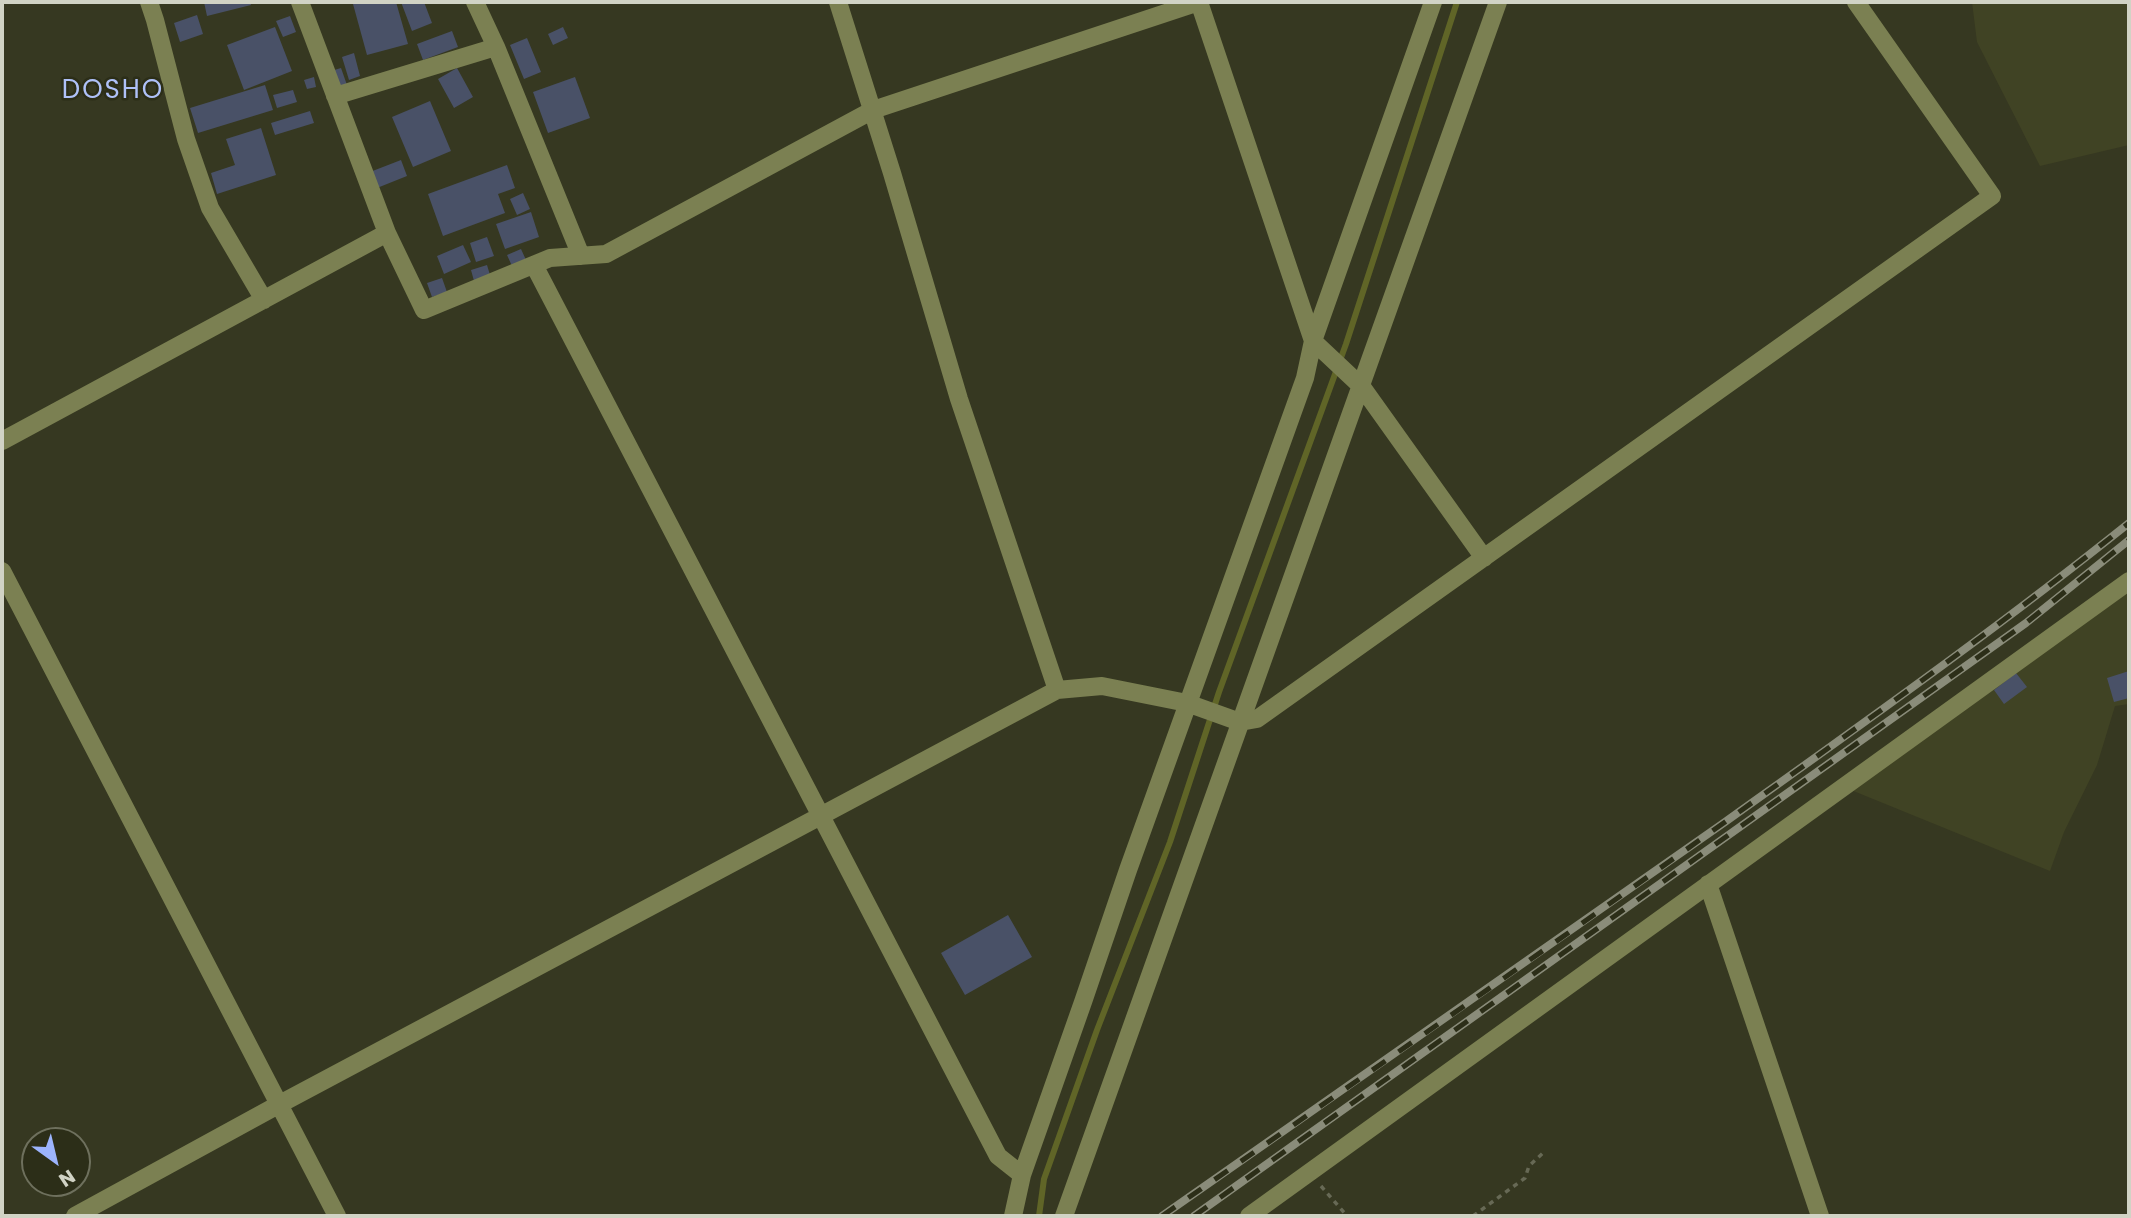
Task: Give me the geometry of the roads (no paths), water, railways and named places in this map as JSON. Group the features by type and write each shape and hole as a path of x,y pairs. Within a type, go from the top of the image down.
{"street":[{"path":"149,2 186,139 210,208 264,300"},
{"path":"300,2 387,233 424,310 550,258 606,254 873,110 1199,2 1313,341 1362,387 1484,558"},
{"path":"475,2 581,256"},
{"path":"838,2 959,399 1057,690"},
{"path":"1013,1216 1022,1175 1187,703 1305,378 1313,341 1433,2"},
{"path":"1064,1216 1498,2"},
{"path":"75,1216 1057,690 1102,686 1187,703 1240,722 1257,719 1992,197 1856,2"},
{"path":"335,96 496,47"},
{"path":"2,441 387,233"},
{"path":"534,265 998,1156 1022,1175"},
{"path":"2,571 337,1216"},
{"path":"1250,1216 2129,581"},
{"path":"1708,884 1820,1216"}],"waterway":[{"path":"1039,1216 1044,1179 1097,1030 1170,842 1219,692 1346,344 1457,2"}],"railway":[{"path":"1162,1216 1828,749 1980,638 2129,523"},
{"path":"1194,1216 2026,623 2129,540"}],"district":[{"name":"DOSHO","path":"113,91"}]}
